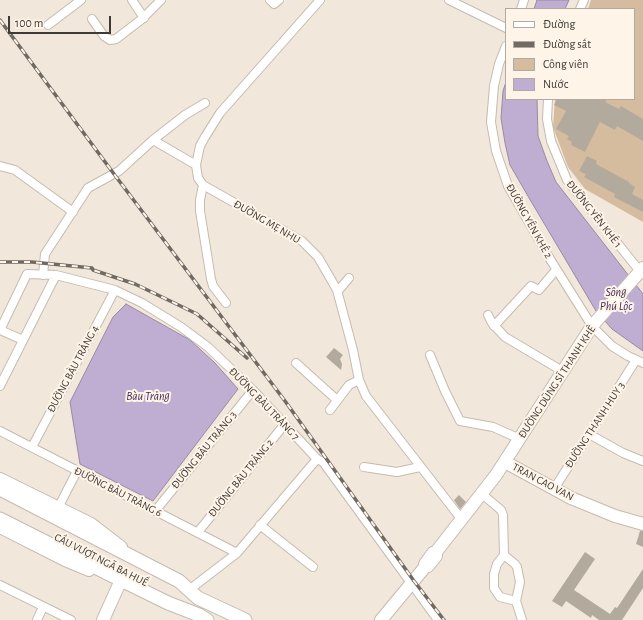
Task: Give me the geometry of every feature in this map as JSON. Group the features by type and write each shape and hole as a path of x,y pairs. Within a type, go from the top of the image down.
{"main road":[{"name":"CẦU VƯỢT NGÃ BA HUẾ","path":"0,489 179,580 184,593 203,617"},
{"name":"CẦU VƯỢT NGÃ BA HUẾ","path":"0,498 184,593"},
{"name":"CẦU VƯỢT NGÃ BA HUẾ","path":"0,509 184,593"},
{"name":"CẦU VƯỢT NGÃ BA HUẾ","path":"0,519 168,603 203,617"},
{"path":"184,593 245,620"}],"street":[{"path":"48,25 81,0"},
{"path":"132,0 144,18"},
{"path":"92,19 104,36 110,40 116,39 144,18 161,0"},
{"path":"270,0 274,4 279,0"},
{"path":"226,303 213,286 211,279 200,211 200,200 203,186 198,178 196,165 202,141 220,113 320,0"},
{"path":"449,0 505,28"},
{"path":"468,9 471,0"},
{"name":"ĐƯỜNG YÊN KHÊ 2","path":"505,49 496,78 492,101 491,122 496,151 508,186 556,270 592,326 612,346 640,362"},
{"name":"ĐƯỜNG YÊN KHÊ 1","path":"548,100 547,119 551,141 567,180 640,274"},
{"path":"43,275 46,254 88,188 119,171 153,140 185,115 205,103"},
{"path":"153,140 196,165"},
{"path":"0,166 15,170 73,212"},
{"name":"ĐƯỜNG MẸ NHU","path":"203,186 302,241 318,257 338,291 359,380 366,396 462,520"},
{"path":"494,326 531,286 540,290 556,270"},
{"name":"ĐƯỜNG BÀU TRẢNG 7","path":"0,330 27,274 56,275 115,290 142,303 181,327 208,347 253,390 317,459 322,462 438,620"},
{"name":"ĐƯỜNG DŨNG SĨ THANH KHÊ","path":"505,462 564,372 592,326 640,274"},
{"path":"0,386 56,275"},
{"path":"338,291 349,278"},
{"name":"ĐƯỜNG BÀU TRẢNG 4","path":"32,447 115,290"},
{"path":"488,315 494,326 505,337 564,372"},
{"path":"0,330 23,340"},
{"path":"430,355 445,391 460,421 493,427 520,439"},
{"name":"ĐƯỜNG THANH HUY 3","path":"554,489 589,434 640,362"},
{"path":"296,363 337,400"},
{"path":"330,410 349,385 359,380"},
{"name":"ĐƯỜNG BÀU TRẢNG 3","path":"156,510 253,390"},
{"name":"ĐƯỜNG BÀU TRẢNG 2","path":"198,532 284,424"},
{"name":"ĐƯỜNG BÀU TRẢNG 6","path":"0,431 236,552"},
{"path":"589,434 643,461"},
{"path":"184,593 236,552 317,459"},
{"name":"TRAN CAO VAN","path":"381,620 425,567 425,564 432,553 436,552 462,520 505,462 571,498 615,516 643,524"},
{"path":"364,467 396,472 420,467"},
{"path":"58,508 77,471"},
{"path":"0,479 91,524 136,558"},
{"path":"482,494 497,506 503,515 504,556 496,568 493,581 494,588 500,597 516,602"},
{"path":"260,525 313,567"},
{"path":"0,527 65,560 94,572 107,573"},
{"path":"504,556 518,567 520,582 516,602 522,620"},
{"path":"103,620 121,580"},
{"path":"0,585 71,620"},
{"path":"37,620 43,607"}],"green space":[{"path":"591,0 643,0 643,222 585,189 568,167 553,127 555,100 635,100 635,8 588,8"}],"water":[{"path":"537,0 569,0 565,8 534,8"},
{"name":"Sông Phú Lộc","path":"505,85 505,100 537,100 538,136 556,182 643,294 643,351 612,329 596,311 510,165 501,118 503,91"},
{"name":"Bàu Trảng","path":"126,304 190,340 215,363 238,389 153,501 80,464 70,402 113,317"}],"building":[{"path":"556,100 606,100 605,102 619,109 621,106 643,119 643,141 617,126 615,130 600,122 585,152 571,145 572,142 567,139 569,136 556,129 566,111 554,105"},
{"path":"587,156 597,161 596,164 629,182 635,187 632,194 643,200 643,212 614,197 615,194 584,177 586,174 579,171"},
{"path":"334,348 343,355 340,359 342,364 341,370 326,357"},
{"path":"459,495 466,502 460,509 454,500"},
{"path":"640,531 643,531 643,547 636,544"},
{"path":"585,552 595,559 574,590 610,614 615,607 617,608 643,569 643,588 622,620 599,620 592,615 591,618 566,601 562,607 552,601"}],"railway":[{"path":"0,20 285,401 414,581 444,620"},
{"path":"0,262 32,262 92,268 93,270 135,284 197,314 247,358"}]}
